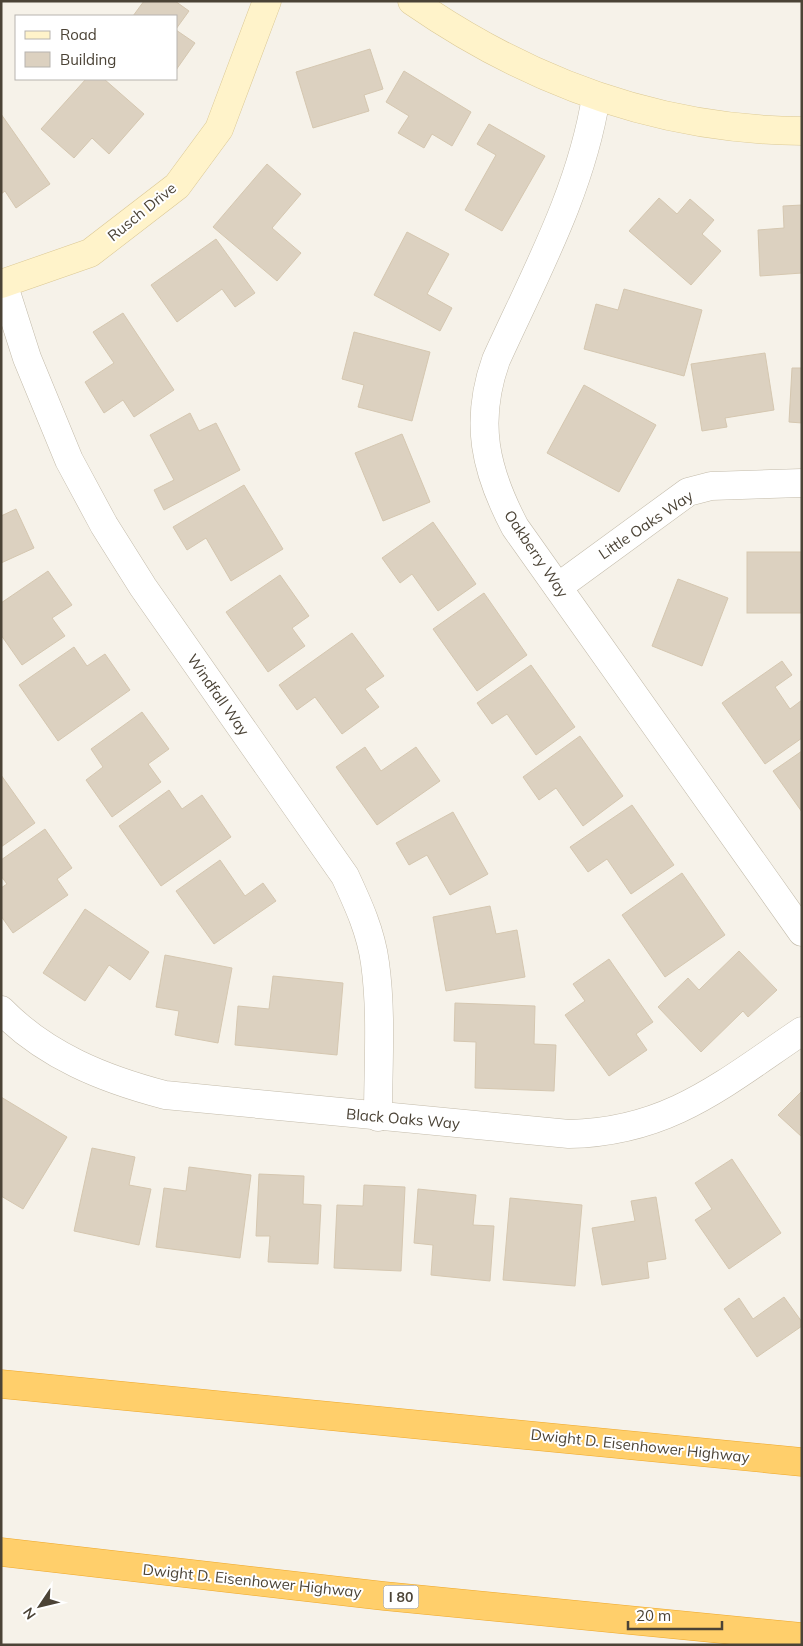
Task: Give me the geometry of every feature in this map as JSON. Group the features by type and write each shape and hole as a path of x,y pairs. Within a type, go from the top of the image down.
{"highway":[{"name":"Dwight D. Eisenhower Highway","path":"1,1384 802,1462"},
{"name":"Dwight D. Eisenhower Highway","path":"1,1552 384,1596 802,1637"}],"street":[{"name":"Rusch Drive","path":"2,284 90,253 178,186 219,129 267,1"},
{"path":"412,1 445,24 516,64 596,97 636,110 703,123 770,130 802,131"},
{"name":"Oakberry Way","path":"596,97 590,131 566,208 496,360 487,385 483,411 484,436 498,496 515,527 802,932"},
{"name":"Windfall Way","path":"2,284 34,377 69,460 104,525 143,587 345,876 364,918 375,962 378,998 378,1116"},
{"name":"Little Oaks Way","path":"558,587 688,492 711,486 802,483"},
{"name":"Black Oaks Way","path":"1,1010 44,1046 82,1068 122,1084 165,1095 569,1134 618,1131 642,1125 687,1107 802,1031"}],"building":[{"path":"144,1 175,1 189,11 178,26 178,15 134,15"},
{"path":"178,31 195,43 178,67"},
{"path":"370,49 383,89 364,95 369,111 313,128 296,72"},
{"path":"404,71 471,112 452,146 432,134 424,148 398,133 409,116 386,102"},
{"path":"85,80 105,80 144,114 109,154 92,138 74,158 41,129"},
{"path":"1,114 50,184 16,208 5,191 1,194"},
{"path":"489,124 545,156 502,231 465,210 496,155 477,144"},
{"path":"267,164 301,194 272,228 301,253 277,281 213,227"},
{"path":"659,198 677,214 690,199 714,220 702,234 721,251 691,285 629,231"},
{"path":"802,205 802,273 760,276 758,230 784,228 783,206"},
{"path":"407,232 449,254 427,294 452,308 440,331 374,295"},
{"path":"216,239 255,293 235,307 222,289 177,322 151,285"},
{"path":"624,289 702,310 684,376 584,349 596,304 618,310"},
{"path":"123,313 174,390 134,417 123,400 104,413 85,382 114,363 93,332"},
{"path":"354,332 430,352 412,421 358,407 364,385 342,379"},
{"path":"765,353 774,410 725,418 727,427 702,431 691,364"},
{"path":"792,368 802,368 802,423 789,422"},
{"path":"584,385 656,425 619,492 547,453"},
{"path":"190,413 199,431 216,423 240,470 164,510 154,490 174,480 150,435"},
{"path":"402,434 430,502 383,521 355,453"},
{"path":"244,485 283,549 231,581 206,538 187,550 173,527"},
{"path":"16,509 34,548 1,563 1,516"},
{"path":"433,522 476,584 438,611 412,574 400,583 382,558"},
{"path":"747,552 802,552 802,613 747,613"},
{"path":"48,571 72,605 52,618 65,636 22,665 1,635 1,603"},
{"path":"280,575 309,616 292,628 305,646 268,672 226,612"},
{"path":"678,579 728,598 702,666 652,646"},
{"path":"484,593 527,655 477,691 433,629"},
{"path":"352,633 384,676 365,689 379,707 342,734 315,697 297,710 279,685"},
{"path":"74,647 87,666 105,654 130,690 58,741 19,685"},
{"path":"782,661 792,675 775,687 790,709 802,700 802,738 765,764 722,703"},
{"path":"531,665 575,727 536,755 507,714 492,724 477,703"},
{"path":"142,712 169,749 148,764 161,782 112,817 86,780 103,767 91,749"},
{"path":"580,736 623,796 583,826 556,788 539,800 523,777"},
{"path":"365,747 381,771 416,747 440,781 377,825 336,767"},
{"path":"802,751 802,812 773,771"},
{"path":"1,775 35,823 1,847"},
{"path":"169,790 182,809 202,795 231,837 161,886 119,826"},
{"path":"632,805 674,865 631,894 607,859 588,872 570,847"},
{"path":"453,812 488,874 450,895 427,855 409,865 396,843"},
{"path":"45,829 72,868 57,879 68,895 13,933 1,916 1,888 7,884 1,876 1,860"},
{"path":"220,860 245,896 263,883 276,901 214,944 176,891"},
{"path":"682,873 725,935 665,977 622,915"},
{"path":"490,906 496,934 517,930 525,977 446,991 433,917"},
{"path":"85,909 149,952 130,980 109,965 85,1001 43,973"},
{"path":"739,951 777,990 748,1017 743,1011 701,1052 658,1007 688,978 699,990"},
{"path":"165,955 232,968 218,1043 175,1035 179,1011 156,1007"},
{"path":"609,959 653,1022 636,1034 647,1050 609,1076 565,1015 585,1001 573,984"},
{"path":"273,976 343,983 337,1055 235,1045 238,1006 269,1009"},
{"path":"455,1003 535,1006 534,1044 556,1045 554,1091 475,1088 476,1042 454,1041"},
{"path":"802,1091 802,1137 778,1115"},
{"path":"1,1097 67,1137 23,1209 1,1196"},
{"path":"92,1148 135,1157 129,1185 151,1189 139,1245 74,1231"},
{"path":"732,1159 781,1233 729,1269 695,1220 712,1209 695,1183"},
{"path":"189,1167 251,1175 240,1258 156,1247 164,1188 186,1191"},
{"path":"259,1174 304,1176 303,1204 321,1205 318,1264 268,1262 270,1236 256,1236"},
{"path":"364,1185 405,1187 401,1271 334,1268 337,1205 363,1206"},
{"path":"418,1189 476,1195 473,1225 494,1226 490,1281 431,1275 433,1245 414,1243"},
{"path":"656,1197 666,1259 647,1262 649,1278 602,1285 592,1228 635,1221 631,1201"},
{"path":"510,1198 582,1205 575,1286 503,1280"},
{"path":"784,1297 802,1322 802,1326 757,1357 724,1309 739,1298 753,1319"}]}
